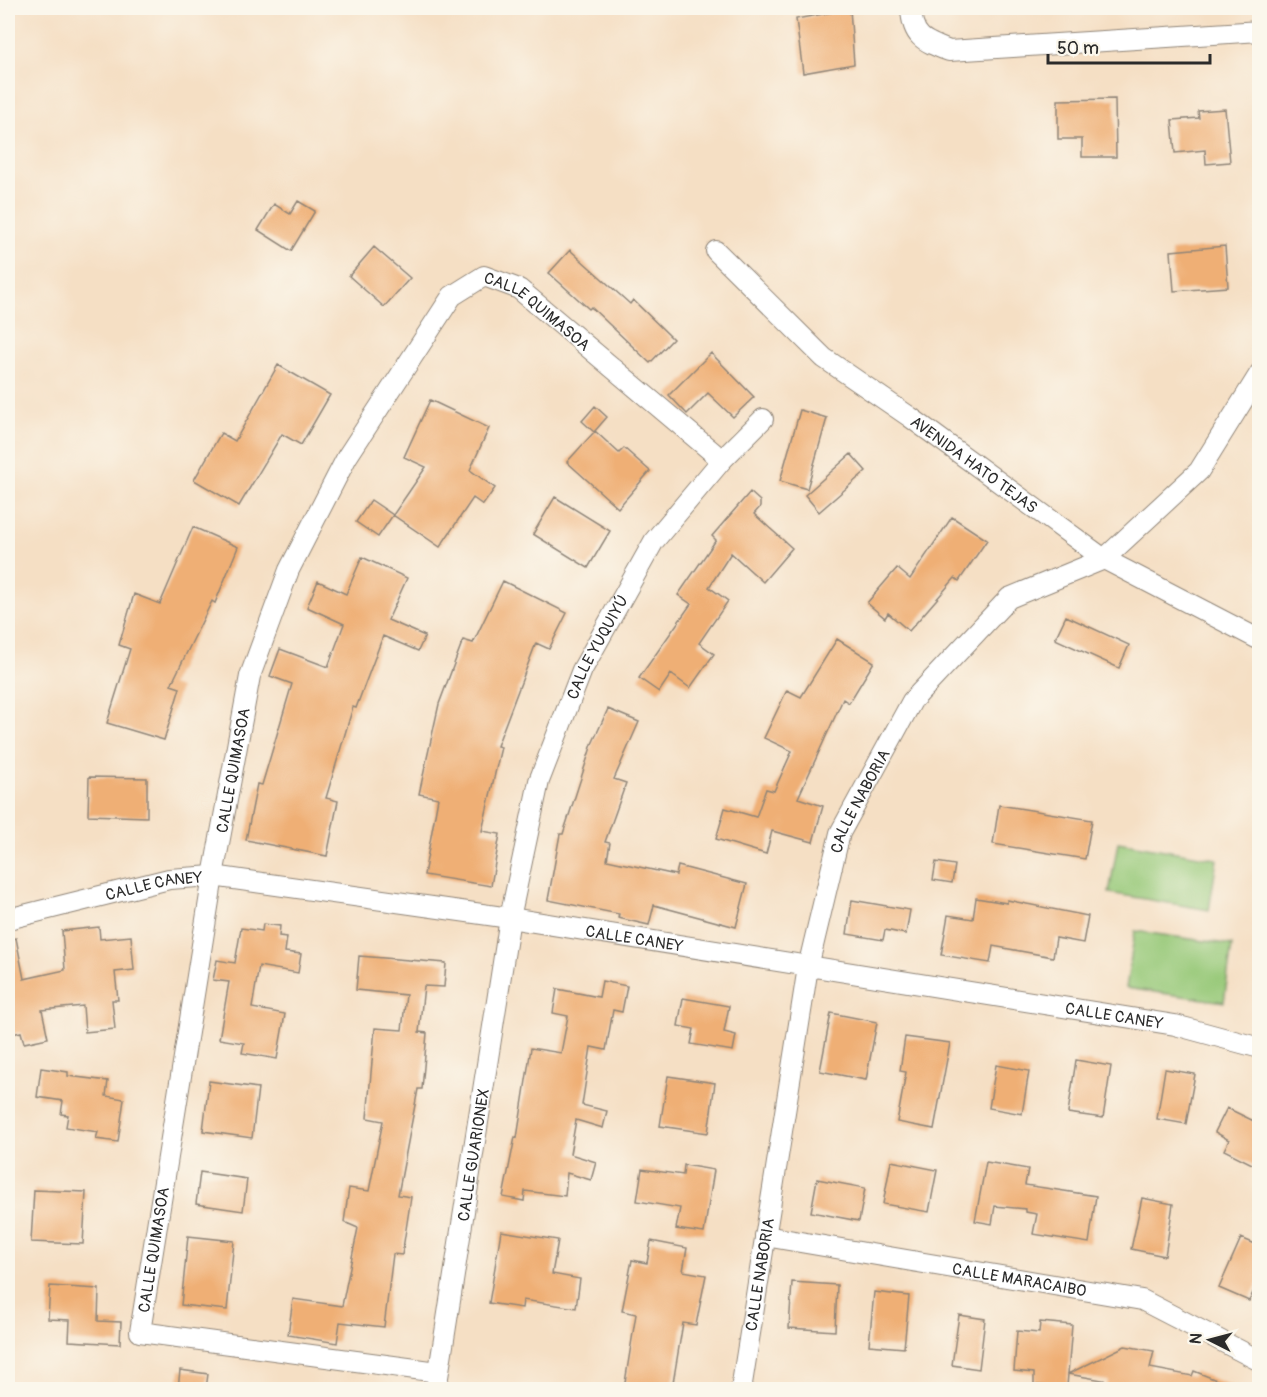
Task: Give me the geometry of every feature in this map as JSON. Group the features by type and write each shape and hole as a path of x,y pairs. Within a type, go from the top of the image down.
{"street":[{"path":"911,8 912,23 923,41 949,51 1260,31"},
{"name":"AVENIDA HATO TEJAS","path":"716,251 824,358 910,417 1104,560 1260,640"},
{"name":"CALLE QUIMASOA","path":"437,1381 140,1332 213,876 250,676 289,570 347,457 452,296 484,276 519,289 722,460"},
{"name":"CALLE NABORIA","path":"741,1389 808,967 840,833 912,700 1009,598 1104,560 1198,471 1259,374"},
{"name":"CALLE YUQUIYÚ","path":"510,918 539,780 582,670 654,542 722,460 763,419"},
{"name":"CALLE CANEY","path":"8,919 169,879 213,876 510,918 1175,1025 1260,1048"},
{"name":"CALLE GUARIONEX","path":"437,1381 510,918"},
{"name":"CALLE MARACAIBO","path":"765,1236 1142,1300 1260,1361"}],"green space":[{"path":"1118,842 1217,859 1209,910 1109,893"},
{"path":"1135,931 1232,945 1224,1002 1126,988"}],"building":[{"path":"850,9 854,64 803,73 796,19"},
{"path":"1115,99 1116,157 1082,157 1082,139 1058,139 1058,100"},
{"path":"1225,109 1230,162 1206,164 1205,150 1175,153 1172,120 1199,118 1198,111"},
{"path":"298,201 315,211 291,251 258,230 274,204 290,214"},
{"path":"1225,246 1228,287 1174,291 1171,251"},
{"path":"374,247 410,278 384,307 349,276"},
{"path":"570,250 630,304 633,300 673,339 650,363 591,307 589,309 549,273"},
{"path":"711,353 754,397 733,417 708,393 687,414 669,395"},
{"path":"278,365 330,395 301,445 282,434 239,506 194,480 221,433 235,441"},
{"path":"430,400 489,428 470,470 495,488 483,505 473,498 440,547 393,515 426,467 404,457"},
{"path":"595,406 607,417 594,432 582,421"},
{"path":"800,410 827,418 807,489 780,481"},
{"path":"595,431 619,453 624,448 650,471 618,508 567,462"},
{"path":"851,454 866,471 819,512 805,495"},
{"path":"750,492 760,501 760,507 754,514 792,548 763,582 731,553 709,587 728,601 699,643 714,654 690,688 671,674 659,692 639,678 691,604 678,595 716,540 712,536"},
{"path":"555,497 610,531 588,568 533,534"},
{"path":"371,500 393,515 378,537 356,522"},
{"path":"952,517 987,540 959,581 955,578 909,631 888,613 885,618 867,603 897,568 910,579"},
{"path":"193,527 238,547 215,603 212,601 171,685 180,688 164,740 107,723 130,649 119,645 134,594 160,604"},
{"path":"362,557 407,578 388,620 425,636 418,651 383,636 356,708 353,707 326,798 338,801 327,856 246,840 257,784 262,785 292,684 270,676 280,649 328,667 344,624 307,607 318,581 346,594"},
{"path":"503,581 567,613 549,649 536,643 497,746 501,747 482,831 500,834 491,886 424,875 438,798 419,794 439,704 463,640 473,643"},
{"path":"1066,616 1129,645 1119,668 1055,639"},
{"path":"837,639 874,662 849,703 843,699 798,798 823,806 813,842 772,831 766,854 716,839 725,808 756,817 766,789 774,791 792,751 764,738 787,690 801,697"},
{"path":"608,709 639,722 614,779 626,783 605,842 610,843 607,860 676,875 678,866 747,884 736,927 654,905 649,925 618,918 619,914 548,900 560,834 563,834 592,744"},
{"path":"89,777 147,778 147,817 88,815"},
{"path":"999,805 1092,820 1085,859 993,844"},
{"path":"936,862 955,865 952,883 933,880"},
{"path":"976,898 1007,903 1007,900 1088,916 1083,943 1056,938 1053,957 993,946 990,963 941,955 948,915 973,919"},
{"path":"852,900 910,910 906,934 885,930 883,940 847,934"},
{"path":"263,924 280,926 279,936 287,937 285,952 301,954 298,973 259,966 252,1008 285,1014 277,1059 242,1053 244,1043 219,1039 229,982 213,980 217,960 235,963 241,928 262,931"},
{"path":"99,927 100,939 131,936 134,970 115,972 118,1000 112,1000 115,1029 85,1032 83,1006 42,1010 48,1038 24,1043 21,1032 8,1035 8,939 16,938 24,979 65,970 62,931"},
{"path":"359,956 446,963 444,987 424,986 419,1032 427,1033 422,1089 418,1089 398,1195 411,1197 402,1255 393,1254 384,1327 340,1322 337,1343 288,1335 293,1299 342,1306 358,1228 344,1222 349,1188 369,1191 383,1121 367,1118 375,1028 402,1030 406,995 356,990"},
{"path":"602,981 627,986 622,1012 613,1010 606,1050 591,1047 582,1105 607,1111 603,1128 576,1120 570,1154 596,1162 591,1180 567,1173 565,1196 525,1191 524,1201 503,1197 515,1137 517,1138 531,1048 561,1053 568,1016 553,1013 557,989 599,997"},
{"path":"683,998 729,1006 724,1032 736,1035 733,1051 691,1044 694,1029 678,1026"},
{"path":"831,1013 877,1022 866,1080 820,1071"},
{"path":"905,1037 950,1043 934,1129 897,1122 906,1072 900,1071"},
{"path":"1076,1060 1111,1066 1103,1118 1068,1113"},
{"path":"996,1065 1029,1071 1022,1114 989,1108"},
{"path":"41,1068 68,1072 68,1076 108,1081 106,1096 124,1099 118,1142 96,1139 98,1132 66,1127 68,1115 61,1114 63,1101 37,1097"},
{"path":"1165,1069 1195,1074 1186,1124 1157,1119"},
{"path":"668,1076 715,1083 708,1133 660,1126"},
{"path":"209,1081 258,1088 252,1138 203,1131"},
{"path":"1227,1108 1260,1124 1260,1168 1224,1150 1229,1140 1215,1132"},
{"path":"891,1161 937,1170 929,1212 883,1204"},
{"path":"986,1162 1028,1169 1025,1185 1096,1196 1089,1243 1033,1234 1037,1214 1026,1212 1026,1209 995,1206 992,1224 975,1221"},
{"path":"684,1165 714,1170 704,1233 676,1229 680,1208 637,1201 642,1169 683,1175"},
{"path":"200,1172 247,1179 243,1211 196,1204"},
{"path":"817,1179 865,1188 859,1221 811,1212"},
{"path":"34,1190 86,1192 83,1244 31,1242"},
{"path":"1142,1198 1173,1204 1165,1256 1131,1249"},
{"path":"501,1231 558,1240 552,1274 580,1279 576,1308 523,1300 522,1308 489,1303"},
{"path":"188,1236 234,1241 227,1310 181,1305"},
{"path":"1241,1238 1260,1246 1260,1278 1249,1301 1219,1288"},
{"path":"651,1241 687,1248 683,1271 706,1275 696,1325 683,1323 672,1389 624,1389 636,1314 622,1311 632,1260 647,1263"},
{"path":"792,1282 837,1285 835,1331 789,1328"},
{"path":"50,1286 99,1289 98,1321 121,1322 120,1344 69,1341 70,1320 48,1319"},
{"path":"874,1292 909,1296 904,1348 869,1345"},
{"path":"959,1315 985,1319 979,1369 952,1365"},
{"path":"1040,1322 1072,1325 1067,1387 1034,1385 1034,1373 1014,1371 1017,1331 1039,1333"},
{"path":"1125,1346 1154,1351 1150,1368 1192,1376 1194,1371 1239,1389 1106,1389 1108,1381 1068,1374"},
{"path":"180,1370 208,1374 206,1389 178,1389"}]}
